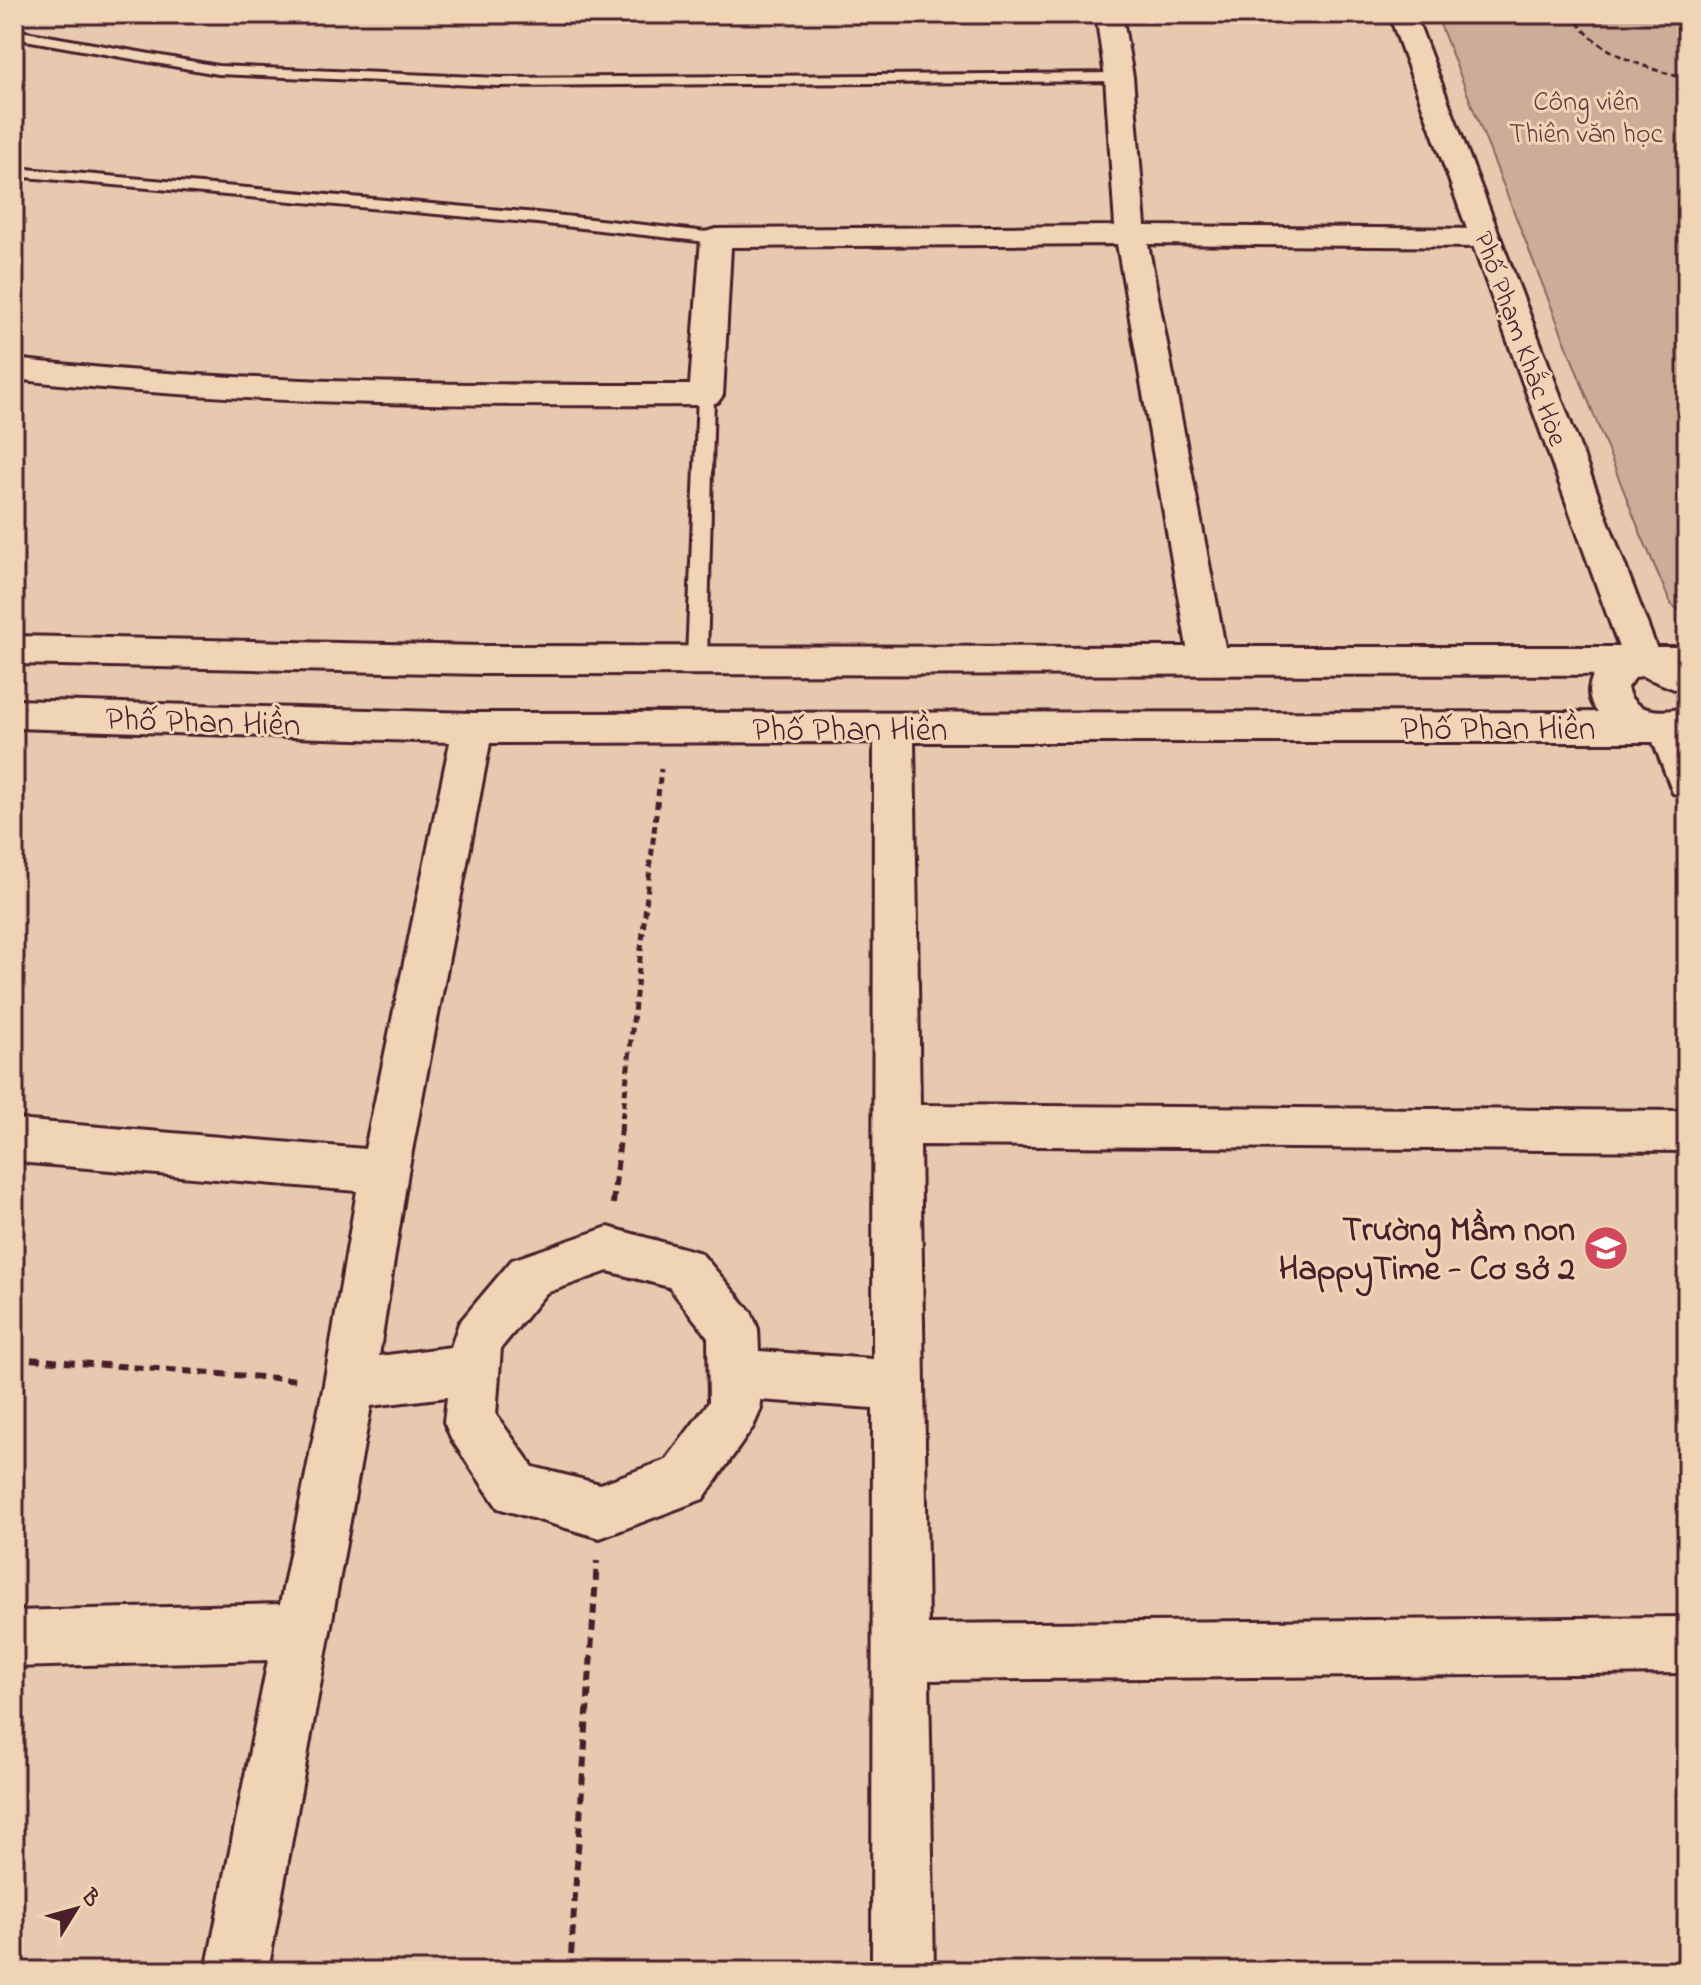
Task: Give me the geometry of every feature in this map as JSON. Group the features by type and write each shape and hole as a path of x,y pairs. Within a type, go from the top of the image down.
{"street":[{"path":"1109,14 1119,77 1131,235 1208,660"},
{"name":"Phố Phạm Khắc Hòe","path":"1402,14 1643,662"},
{"path":"14,369 243,390 415,395 706,395 716,238 1131,235 1485,238"},
{"name":"Phố Phan Hiền","path":"14,650 483,660 1687,661"},
{"path":"1687,680 1673,670 1643,662 1629,663 1610,674 1608,693 1624,714 1637,721 1680,725 1687,782"},
{"name":"Phố Phan Hiền","path":"14,714 473,728 1680,725"},
{"path":"237,1971 349,1384 384,1172 473,728"},
{"path":"894,728 903,1971"},
{"path":"896,1125 1687,1131"},
{"path":"14,1138 29,1142 384,1172"},
{"path":"608,1249 684,1269 733,1329 735,1409 684,1480 600,1511 517,1489 470,1422 477,1340 529,1276 608,1249"},
{"path":"349,1384 474,1369"},
{"path":"734,1374 899,1385"},
{"path":"14,1639 302,1631"},
{"path":"901,1652 1687,1645"}],"lane":[{"path":"14,34 218,70 468,81 1119,77"},
{"path":"14,172 537,218 716,238"},
{"path":"697,658 706,395"}],"path":[{"path":"1572,14 1589,35 1613,53 1647,68 1687,79"},
{"path":"608,1249 666,728"},
{"path":"14,1358 349,1384"},
{"path":"570,1971 600,1511"}],"green space":[{"name":"Công viên Thiên văn học","path":"1436,14 1687,14 1687,616 1671,604 1640,532"}],"place":[{"name":"Trường Mầm non HappyTime - Cơ sở 2","path":"1606,1248"}]}
